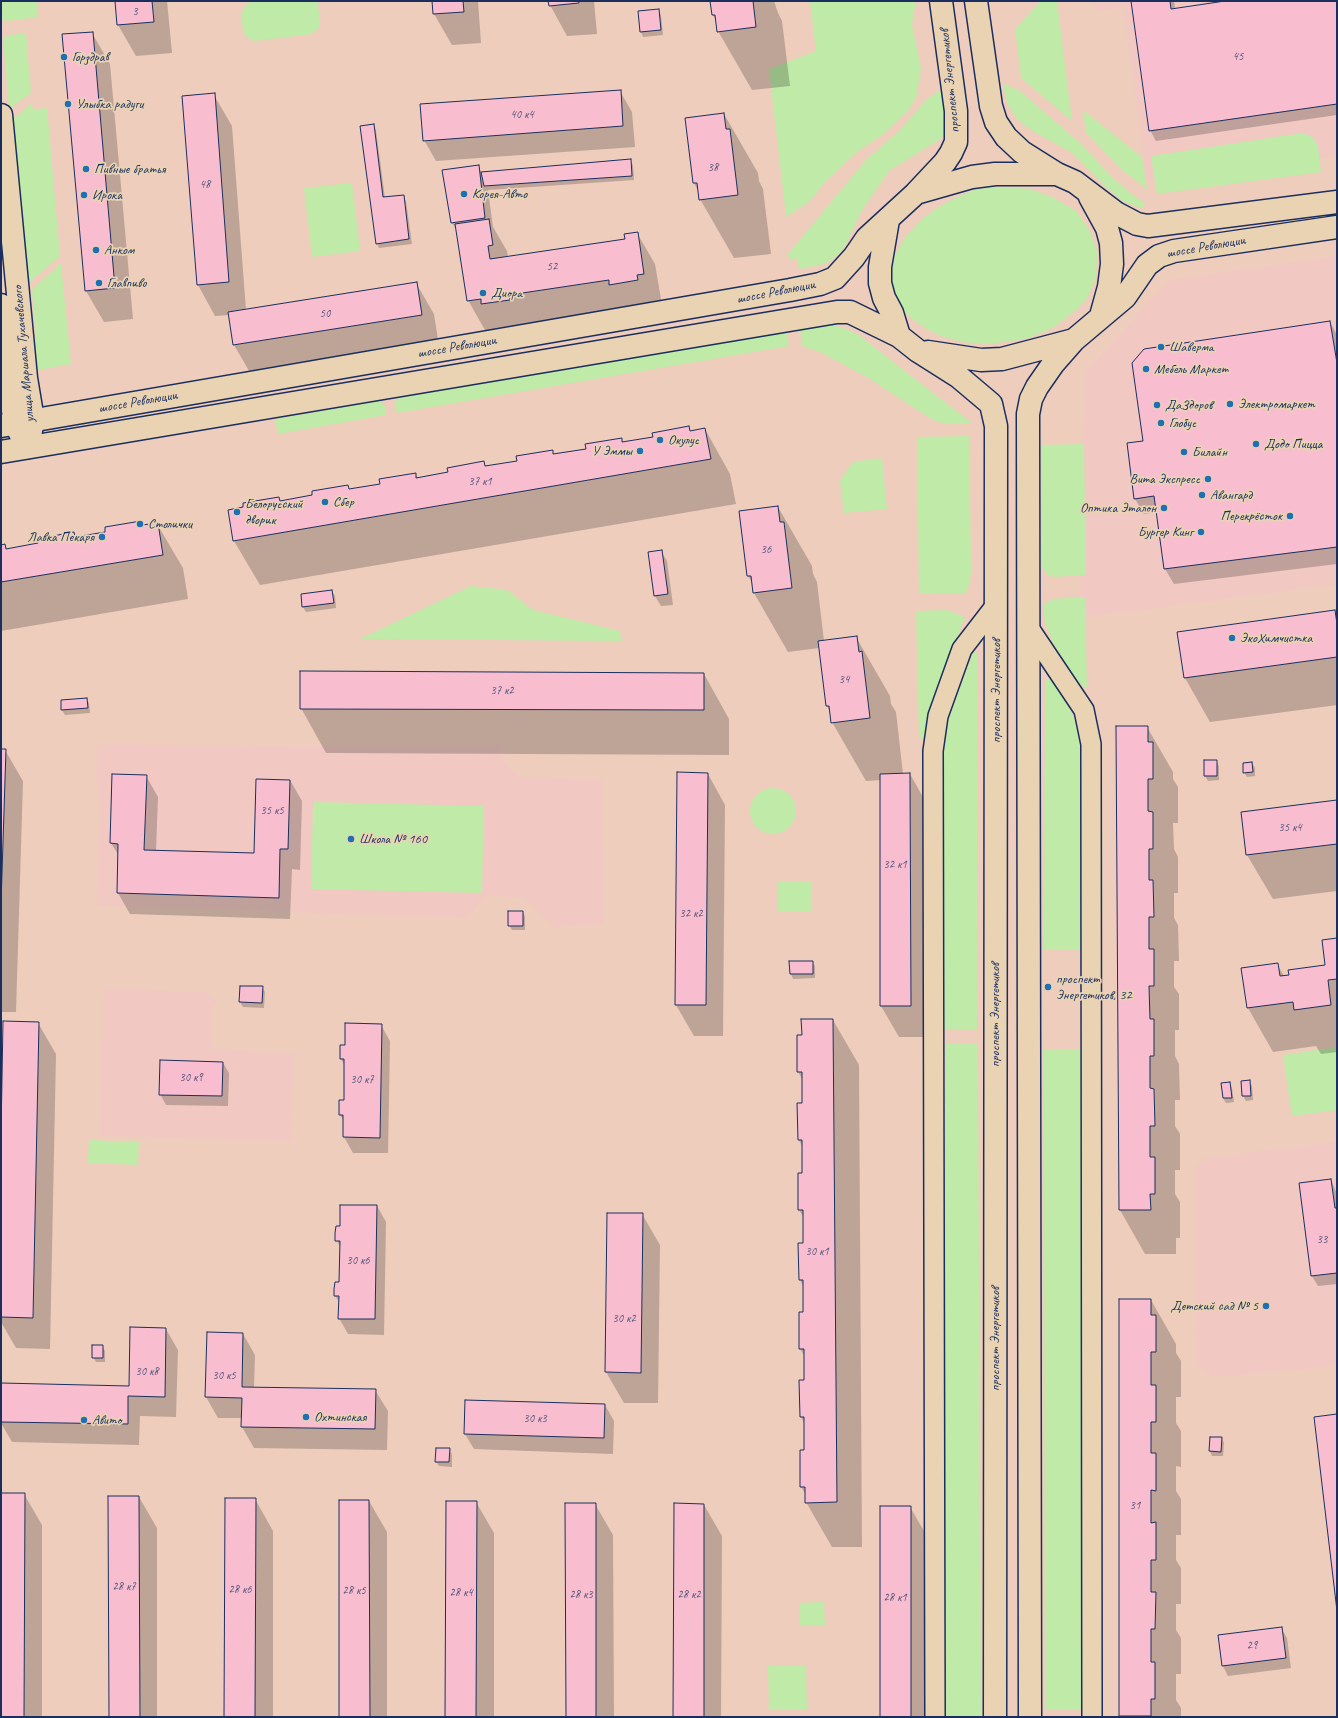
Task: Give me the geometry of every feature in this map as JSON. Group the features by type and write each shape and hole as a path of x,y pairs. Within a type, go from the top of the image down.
{"main road":[{"name":"проспект Энергетиков","path":"915,194 945,162 956,142 956,111 941,1"},
{"path":"976,1 990,106 996,122 1006,137 1022,152 1057,174"},
{"name":"улица Маршала Тухачевского","path":"1,114 26,378 16,423"},
{"name":"шоссе Революции","path":"16,423 820,284 835,278 854,257 867,238 915,194 972,177 995,174 1057,174 1075,182 1088,193 1127,219 1137,224 1148,226 1337,202"},
{"name":"шоссе Революции","path":"1088,193 1106,228 1111,243 1112,264 1109,287 1101,316"},
{"path":"888,220 880,267 880,283 884,298 892,313 899,336"},
{"name":"шоссе Революции","path":"1,452 831,313 850,312 899,336 918,351 981,360 1009,357 1074,340 1125,297 1147,265 1159,256 1174,251 1337,227"},
{"name":"улица Маршала Тухачевского","path":"1,305 8,380 16,423 28,447"},
{"path":"1030,1717 1028,414 1031,400 1037,387 1053,364 1074,340"},
{"name":"проспект Энергетиков","path":"918,351 959,377 991,404 996,426 995,1717"}],"street":[{"path":"935,1717 933,751 938,716 962,649 996,604"},
{"path":"1029,628 1084,710 1091,744 1092,1717"}],"shaded area":[{"path":"1086,1 1337,1 1337,156 1148,182 1123,7 1099,11"},
{"path":"1337,256 1337,584 1079,618 1085,373 1169,280"},
{"name":"Школа № 160","path":"97,744 500,746 502,759 510,770 520,777 602,779 603,924 554,927 523,897 485,896 467,918 97,905 100,783 96,782"},
{"path":"104,989 204,992 216,1000 211,1008 211,1048 293,1054 292,1141 99,1135"},
{"name":"Детский сад № 5","path":"1337,1142 1337,1366 1214,1377 1205,1374 1196,1362 1195,1168 1205,1158"}],"green space":[{"path":"1,1 37,1 38,17 7,21 1,19"},
{"path":"316,1 318,4 320,23 319,28 312,34 255,41 250,39 243,31 241,14 246,5 250,2"},
{"path":"810,1 916,1 912,25 921,68 916,98 908,111 884,134 858,151 825,182 810,201 786,217 769,69 816,51"},
{"path":"1041,1 1057,1 1072,121 1021,78 1015,29"},
{"path":"26,33 31,93 9,109 3,38 9,35"},
{"path":"1003,84 1019,90 1080,143 1114,179 1143,202 1144,209 1124,202 1106,187 1072,153 1031,130 1017,119 1007,103"},
{"path":"942,89 945,128 943,136 939,140 890,170 862,210 845,246 839,254 825,264 799,269 797,258 789,260 788,254 866,160 900,130 927,99"},
{"path":"32,103 33,110 47,108 60,256 25,286 10,122"},
{"path":"1083,110 1142,157 1147,189 1122,170 1086,133"},
{"path":"1302,133 1309,135 1315,140 1318,146 1321,172 1157,194 1151,156"},
{"path":"352,183 360,251 312,257 304,188"},
{"path":"1001,187 1030,189 1052,197 1076,211 1090,231 1097,251 1096,277 1088,297 1077,309 1054,327 1029,338 982,344 964,342 943,337 925,328 911,318 897,303 891,285 892,261 904,239 920,221 937,208 976,189"},
{"path":"61,263 71,364 33,371 30,339 36,338 32,290"},
{"path":"837,326 860,336 973,424 949,424 938,422 870,379 820,352 802,346 800,329"},
{"path":"787,331 789,346 397,413 395,406 397,398"},
{"path":"380,401 385,406 386,415 278,434 275,419"},
{"path":"969,436 970,581 966,593 919,594 917,437"},
{"path":"1084,444 1086,575 1054,577 1048,575 1044,571 1042,565 1042,445"},
{"path":"882,458 887,509 844,513 840,480 853,462"},
{"path":"471,586 507,590 533,610 620,631 621,641 360,639"},
{"path":"1085,597 1087,688 1079,684 1053,643 1046,625 1043,610 1044,604 1054,599"},
{"path":"947,610 965,617 937,691 924,739 919,738 916,611"},
{"path":"974,651 977,653 977,1029 944,1029 943,749 949,716"},
{"path":"1047,679 1054,681 1063,695 1074,718 1081,744 1081,950 1044,950 1045,682"},
{"path":"769,788 777,788 786,792 792,798 796,811 792,824 786,830 777,834 769,834 760,830 754,824 750,815 750,807 754,798 760,792"},
{"path":"313,802 484,806 482,893 311,889"},
{"path":"778,881 811,881 811,911 778,911"},
{"path":"945,1044 978,1044 981,1717 946,1717"},
{"path":"1337,1047 1337,1110 1292,1116 1283,1055"},
{"path":"1044,1049 1081,1049 1082,1710 1045,1710"},
{"path":"89,1140 139,1142 138,1165 88,1163"},
{"path":"824,1602 825,1625 800,1626 799,1603"},
{"path":"806,1665 807,1710 769,1710 768,1666"}],"building":[{"path":"115,1 152,1 154,22 117,25"},
{"path":"432,1 463,1 464,12 433,14"},
{"path":"548,1 579,1 579,3 549,6"},
{"path":"710,1 753,1 756,27 717,32 715,15 712,15"},
{"path":"1131,1 1170,1 1171,9 1225,1 1337,1 1337,104 1149,131"},
{"path":"659,9 661,30 640,32 638,11"},
{"path":"93,32 115,288 85,291 62,34"},
{"path":"621,90 623,126 423,141 420,104"},
{"path":"215,93 229,282 197,285 182,96"},
{"path":"724,113 726,129 730,129 738,195 699,200 697,183 693,183 685,118"},
{"path":"374,124 383,197 404,195 409,239 376,244 360,126"},
{"path":"631,159 632,176 484,186 481,172"},
{"path":"479,165 485,218 451,223 442,170"},
{"path":"489,219 493,245 488,246 490,259 625,239 624,234 638,232 644,274 637,275 638,280 609,285 609,280 509,295 510,300 481,304 481,299 467,301 455,224"},
{"path":"417,282 422,315 233,345 228,312"},
{"path":"1330,321 1337,363 1337,547 1164,569 1154,496 1134,499 1127,443 1143,441 1132,363 1144,349"},
{"path":"689,426 690,431 705,428 711,459 233,541 228,510 243,507 243,503 279,497 280,501 312,495 312,491 348,485 349,489 380,484 379,479 416,473 416,478 448,472 447,468 484,461 485,466 517,461 516,456 553,450 553,454 586,449 585,444 622,438 622,442 653,437 652,433"},
{"path":"778,506 780,522 784,522 792,588 753,593 751,576 747,576 739,511"},
{"path":"141,521 142,525 158,523 163,555 1,582 1,545 5,544 6,549 38,543 37,539 74,532 75,537 105,532 105,527"},
{"path":"662,550 668,594 654,596 648,552"},
{"path":"332,590 334,603 302,607 301,594"},
{"path":"1335,610 1337,624 1337,657 1184,678 1177,632"},
{"path":"857,636 859,652 862,651 870,718 831,723 829,706 826,706 818,641"},
{"path":"300,671 704,673 704,710 300,709"},
{"path":"87,698 88,708 61,710 61,700"},
{"path":"1116,726 1148,726 1148,742 1153,742 1153,779 1148,779 1148,811 1153,812 1153,849 1149,849 1149,880 1153,880 1154,917 1149,917 1149,949 1154,949 1154,986 1149,986 1150,1019 1154,1019 1154,1056 1150,1056 1150,1088 1154,1089 1155,1126 1150,1126 1150,1157 1155,1157 1155,1194 1150,1194 1151,1210 1119,1210"},
{"path":"1,749 6,749 1,904"},
{"path":"1204,760 1217,760 1217,776 1204,776"},
{"path":"1252,762 1253,772 1243,773 1243,763"},
{"path":"677,772 708,773 706,1005 675,1005"},
{"path":"910,773 911,1006 880,1006 880,774"},
{"path":"112,774 147,775 144,850 254,853 256,779 290,780 288,849 280,849 279,898 117,893 118,844 110,843"},
{"path":"1337,800 1337,844 1246,855 1241,812"},
{"path":"508,911 523,911 523,926 508,926"},
{"path":"1337,938 1337,979 1328,980 1331,1005 1294,1010 1293,1002 1247,1008 1241,968 1278,963 1280,976 1289,975 1288,970 1325,965 1322,940"},
{"path":"789,961 813,961 813,974 790,974"},
{"path":"240,986 263,986 262,1003 239,1002"},
{"path":"801,1019 833,1019 837,1502 805,1503 805,1487 800,1487 800,1450 804,1450 804,1417 800,1417 799,1380 804,1380 804,1349 799,1349 799,1312 803,1312 803,1280 799,1280 798,1243 803,1243 803,1210 798,1210 798,1173 802,1173 802,1140 798,1140 797,1103 802,1103 802,1072 797,1072 797,1035 802,1035"},
{"path":"3,1021 39,1022 33,1318 1,1317 1,1134"},
{"path":"345,1023 382,1024 380,1138 343,1137 343,1115 339,1115 339,1100 344,1100 344,1059 340,1059 340,1045 345,1045"},
{"path":"160,1060 223,1062 222,1096 159,1095"},
{"path":"1250,1080 1251,1096 1242,1096 1241,1081"},
{"path":"1230,1082 1232,1098 1223,1098 1221,1083"},
{"path":"1331,1179 1335,1208 1337,1208 1337,1273 1311,1276 1299,1183"},
{"path":"340,1205 377,1205 375,1319 338,1319 339,1296 334,1296 334,1289 335,1282 339,1282 340,1241 335,1241 335,1233 336,1226 340,1226"},
{"path":"607,1213 643,1213 641,1373 605,1372"},
{"path":"1119,1299 1151,1299 1151,1315 1156,1315 1156,1352 1151,1352 1151,1385 1156,1385 1156,1422 1151,1422 1151,1453 1156,1453 1156,1491 1151,1490 1151,1523 1156,1522 1156,1560 1151,1560 1151,1592 1156,1592 1155,1629 1151,1629 1151,1662 1155,1662 1155,1699 1151,1699 1151,1716 1119,1716"},
{"path":"130,1327 166,1328 165,1397 128,1396 128,1424 1,1422 1,1383 129,1386"},
{"path":"207,1332 243,1333 242,1387 376,1389 375,1429 241,1427 242,1398 205,1397"},
{"path":"92,1345 103,1345 103,1358 92,1358"},
{"path":"465,1400 605,1404 604,1438 464,1434"},
{"path":"1337,1414 1337,1611 1314,1417"},
{"path":"1210,1437 1222,1437 1221,1452 1209,1451"},
{"path":"436,1448 450,1448 449,1462 435,1462"},
{"path":"1,1493 25,1493 24,1717 1,1717"},
{"path":"108,1496 139,1496 140,1717 109,1717"},
{"path":"225,1498 256,1498 255,1717 224,1717"},
{"path":"339,1500 369,1500 370,1717 339,1717"},
{"path":"446,1501 477,1501 476,1717 445,1717"},
{"path":"565,1503 596,1503 596,1717 566,1717"},
{"path":"674,1503 704,1504 704,1717 673,1717"},
{"path":"880,1506 911,1506 911,1717 880,1717"},
{"path":"1282,1627 1286,1658 1222,1666 1218,1635"}],"place":[{"name":"Горздрав","path":"64,57"},
{"name":"Улыбка радуги","path":"68,104"},
{"name":"Пивные братья","path":"86,169"},
{"name":"Корея-Авто","path":"464,194"},
{"name":"Ирока","path":"84,195"},
{"name":"Анком","path":"96,250"},
{"name":"Главпиво","path":"99,283"},
{"name":"Диора","path":"483,293"},
{"name":"Шаверма","path":"1161,347"},
{"name":"Мебель Маркет","path":"1146,369"},
{"name":"Электромаркет","path":"1230,404"},
{"name":"ДаЗдоров","path":"1157,405"},
{"name":"Глобус","path":"1161,423"},
{"name":"Окулус","path":"660,440"},
{"name":"Додо Пицца","path":"1256,444"},
{"name":"У Эммы","path":"640,451"},
{"name":"Билайн","path":"1184,452"},
{"name":"Вита Экспресс","path":"1208,479"},
{"name":"Авангард","path":"1202,495"},
{"name":"Сбер","path":"325,502"},
{"name":"Оптика Эталон","path":"1164,508"},
{"name":"Белорусский дворик","path":"237,512"},
{"name":"Перекрёсток","path":"1290,516"},
{"name":"Столички","path":"140,524"},
{"name":"Бургер Кинг","path":"1201,532"},
{"name":"Лавка Пекаря","path":"102,537"},
{"name":"ЭкоХимчистка","path":"1232,638"},
{"name":"Школа № 160","path":"351,839"},
{"name":"проспект Энергетиков, 32","path":"1048,987"},
{"name":"Детский сад № 5","path":"1266,1306"},
{"name":"Охтинская","path":"306,1417"},
{"name":"Авито","path":"84,1420"}]}
